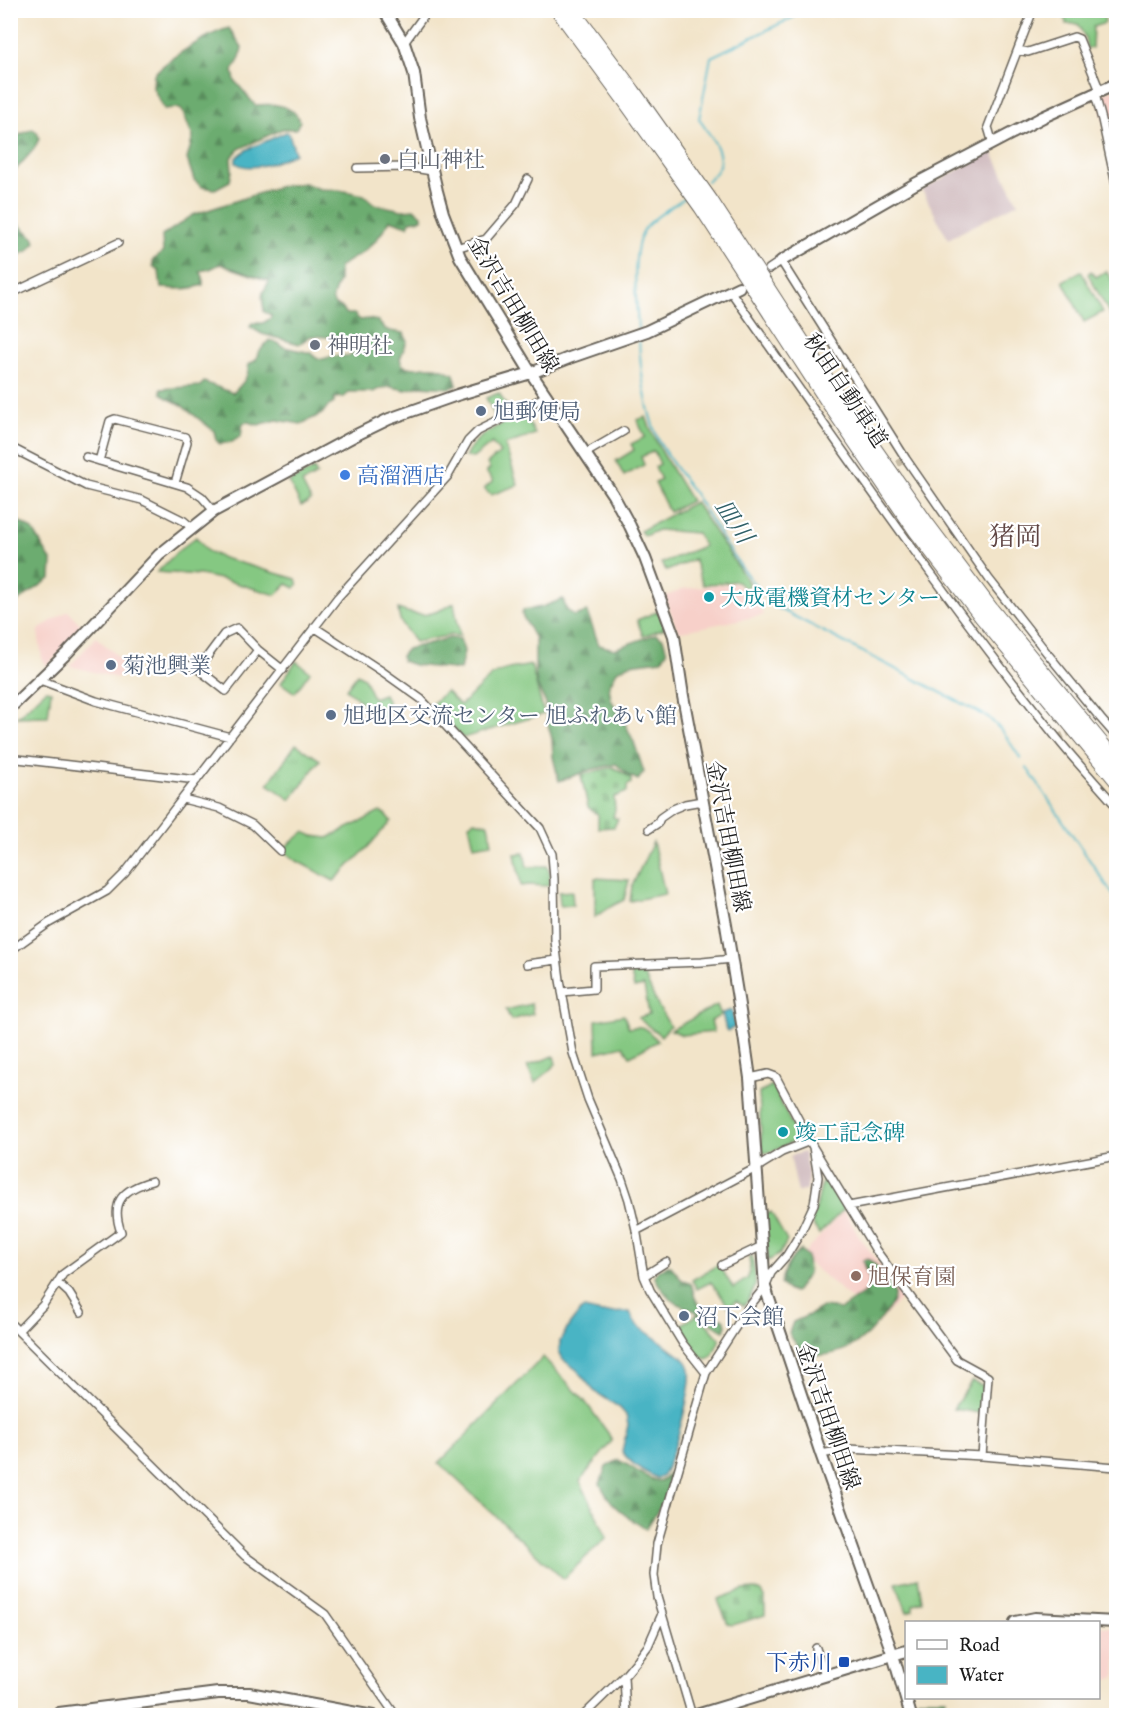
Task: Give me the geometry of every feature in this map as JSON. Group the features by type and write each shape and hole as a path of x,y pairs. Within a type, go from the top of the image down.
{"highway":[{"name":"秋田自動車道","path":"558,10 701,207 828,402 916,531 981,616 1116,780"},
{"name":"秋田自動車道","path":"572,10 711,201 839,398 927,524 991,609 1116,761"}],"street":[{"name":"金沢吉田柳田線","path":"384,10 404,43 414,73 420,118 432,171 443,213 456,248 476,285 501,321 531,373 613,495 650,571 674,636 732,959 750,1078 765,1287 821,1454 893,1655 905,1696"},
{"path":"404,43 430,10"},
{"path":"993,144 988,128 1033,10"},
{"path":"1018,50 1028,52 1074,37 1079,39 1097,93 1116,185"},
{"path":"769,268 915,184 1043,117 1116,84"},
{"path":"357,168 407,167 432,171"},
{"path":"456,248 486,239 516,204 528,179"},
{"path":"10,294 118,243"},
{"path":"780,261 906,459 989,579 1116,736"},
{"path":"10,708 40,680 159,555 214,511 389,419 457,395 531,373 647,331 735,289 880,504 1057,738 1116,806"},
{"path":"10,951 49,923 107,891 131,865 183,799 338,597 448,476 468,441 478,431 546,395"},
{"path":"99,461 110,421 115,419 185,437 187,442 175,483"},
{"path":"586,453 624,431"},
{"path":"10,447 86,486 142,500 184,520 192,528"},
{"path":"86,457 188,487 202,497 214,511"},
{"path":"198,669 224,634 237,627 258,650 283,670"},
{"path":"314,627 421,699 540,828 552,854 557,960 573,1053 591,1106 622,1179 636,1231 644,1276 683,1344 706,1373"},
{"path":"177,661 198,669 226,691 258,650"},
{"path":"40,680 96,701 230,737"},
{"path":"10,760 18,759 197,780"},
{"path":"183,799 219,808 253,825 280,851"},
{"path":"650,828 672,809 702,801"},
{"path":"562,993 594,989 594,966 732,959"},
{"path":"527,964 557,960"},
{"path":"750,1078 768,1074 776,1077 812,1144 875,1249 957,1360 988,1377 982,1456"},
{"path":"636,1231 782,1152 812,1144"},
{"path":"812,1144 818,1177 814,1204 787,1255 771,1273 765,1287 748,1308 706,1373 657,1544 654,1575 657,1597 692,1716 905,1651"},
{"path":"849,1206 1116,1156"},
{"path":"18,1331 43,1305 63,1274 121,1232 117,1220 119,1203 127,1191 152,1181"},
{"path":"723,1265 762,1246"},
{"path":"644,1276 666,1262"},
{"path":"58,1283 69,1293 81,1312"},
{"path":"10,1323 245,1556 325,1614 396,1716"},
{"path":"821,1454 848,1449 982,1456 1116,1467"},
{"path":"586,1716 585,1714 624,1676 648,1646 662,1614"},
{"path":"1023,1621 1035,1618 1096,1621"},
{"path":"1100,1621 1116,1622"},
{"path":"816,1648 825,1675"},
{"path":"624,1676 626,1716"},
{"path":"56,1716 59,1713 218,1693 249,1693 373,1716"},
{"name":"金沢吉田柳田線","path":"906,1699 911,1716"}],"shaded area":[{"path":"1116,88 1116,142 1109,145 1098,97"},
{"path":"992,151 1018,203 948,239 922,190"},
{"path":"735,583 752,598 764,615 678,632 665,597 682,589"},
{"path":"68,611 84,628 47,666 42,659 38,632 42,627"},
{"path":"96,637 126,664 117,678 70,666"},
{"path":"804,1152 808,1172 807,1189 798,1193 790,1156"},
{"name":"旭保育園","path":"844,1211 859,1236 903,1296 879,1323 801,1256"},
{"path":"1100,1626 1116,1628 1116,1677 1100,1683"}],"green space":[{"path":"1064,11 1088,11 1091,15 1103,11 1105,23 1093,27 1092,48 1087,49 1085,38 1078,24 1066,24"},
{"path":"229,28 242,47 240,58 233,71 235,81 255,105 287,108 297,115 300,121 296,129 282,129 239,149 231,158 230,181 215,189 202,187 194,180 187,159 193,137 182,110 164,109 153,88 154,74 189,47 210,35"},
{"path":"32,129 37,132 39,139 34,149 11,175 11,139"},
{"path":"304,183 320,189 364,195 374,204 402,210 415,209 422,215 422,219 410,221 408,226 390,220 371,245 339,268 339,280 332,299 335,305 341,307 347,314 354,314 360,320 378,321 387,330 404,333 407,341 400,359 402,365 410,368 441,368 454,374 457,385 451,388 420,386 406,390 391,387 373,392 350,392 344,397 334,398 334,403 322,414 301,424 277,420 258,425 243,423 241,436 232,442 220,444 216,440 214,431 180,404 167,398 161,393 161,389 200,386 204,382 233,393 246,377 248,365 256,360 258,353 269,340 323,359 333,356 350,356 356,349 350,344 341,343 329,337 311,336 299,344 262,334 250,327 252,323 263,323 271,318 271,315 264,312 262,300 269,281 220,264 200,271 203,285 177,289 161,288 159,271 153,266 153,260 163,252 162,236 193,215 281,186"},
{"path":"11,218 33,237 35,242 28,251 18,255 15,270 11,274"},
{"path":"1081,271 1103,312 1084,322 1063,281"},
{"path":"1091,271 1096,277 1106,271 1116,286 1116,326 1088,274"},
{"path":"499,393 510,412 496,418 486,398"},
{"path":"524,413 535,434 505,445 518,485 491,495 484,489 493,481 486,472 490,469 487,464 500,453 492,443 473,458 465,457 482,436"},
{"path":"646,417 661,450 691,501 669,512 655,483 661,480 655,467 660,464 654,451 641,457 644,465 624,476 616,461 634,450 631,444 645,437 637,420"},
{"path":"314,469 317,475 302,483 311,501 301,506 289,482"},
{"path":"695,502 749,584 746,589 736,581 703,585 694,559 667,571 661,563 704,546 697,533 658,530 644,536 640,531"},
{"path":"18,521 33,530 52,562 51,578 11,606 11,527"},
{"path":"196,537 207,551 223,558 296,579 297,586 295,588 287,584 276,595 200,575 157,572"},
{"path":"563,599 566,609 574,616 587,612 599,645 614,649 656,634 663,638 667,652 661,660 630,664 617,671 609,686 611,700 634,742 644,772 638,780 628,775 616,764 559,781 553,757 546,704 537,685 535,639 522,615 523,610 542,607"},
{"path":"454,603 460,636 452,635 415,642 402,623 398,609 413,614 426,614 439,611"},
{"path":"659,611 665,628 643,636 637,620"},
{"path":"450,638 460,639 464,651 460,670 414,665 402,661 401,656 407,649"},
{"path":"296,661 310,672 295,693 281,683"},
{"path":"531,665 544,714 463,738 432,704 446,691 460,705 497,673"},
{"path":"357,674 364,678 373,698 384,694 390,707 384,709 387,717 383,720 363,709 366,706 346,689"},
{"path":"46,690 51,691 48,716 17,717"},
{"path":"296,744 320,760 291,800 268,784"},
{"path":"613,767 631,778 631,783 627,786 627,792 614,797 613,817 618,819 614,827 598,828 598,815 588,807 581,775"},
{"path":"380,812 391,821 334,881 282,850 304,832 328,838"},
{"path":"474,821 488,824 492,843 474,846 469,824"},
{"path":"653,842 665,894 630,901 632,886"},
{"path":"524,853 527,867 547,866 550,874 549,886 521,886 515,854"},
{"path":"595,878 629,880 624,900 595,917"},
{"path":"572,891 573,905 560,906 559,892"},
{"path":"630,968 641,968 670,1026 661,1036 638,1018 649,1014 644,986 634,988"},
{"path":"531,1004 533,1014 511,1020 506,1010"},
{"path":"717,1005 721,1015 711,1021 714,1032 682,1035 671,1030"},
{"path":"624,1015 629,1028 642,1027 658,1041 630,1056 623,1046 597,1052 596,1020"},
{"path":"554,1056 556,1064 535,1083 527,1066"},
{"path":"772,1085 799,1139 772,1152 762,1153 759,1093"},
{"path":"823,1178 844,1209 819,1234 811,1222"},
{"path":"771,1212 787,1241 780,1254 768,1261 765,1215"},
{"path":"801,1250 807,1256 808,1274 795,1292 789,1291 780,1284 781,1279 790,1261"},
{"path":"749,1256 752,1256 756,1283 753,1293 744,1306 736,1301 729,1307 711,1282 697,1289 692,1280 719,1264 733,1288 748,1278"},
{"path":"866,1259 876,1265 894,1291 892,1304 888,1310 867,1335 854,1345 837,1352 820,1355 802,1349 789,1333 793,1322 822,1307 841,1309 867,1291 870,1280 864,1267 863,1261"},
{"path":"666,1266 671,1266 682,1280 690,1283 697,1302 714,1319 725,1320 724,1331 700,1314 678,1304 665,1292 655,1278 656,1273"},
{"path":"698,1314 720,1339 712,1356 707,1359 699,1356 681,1325"},
{"path":"543,1357 584,1400 612,1441 580,1481 607,1537 563,1579 439,1463"},
{"path":"972,1381 984,1386 979,1413 953,1409"},
{"path":"618,1460 658,1481 669,1473 671,1475 664,1501 646,1529 619,1510 600,1484 606,1467"},
{"path":"918,1578 922,1601 913,1605 913,1610 907,1612 896,1583"},
{"path":"755,1589 765,1597 765,1615 733,1625 728,1624 718,1599 743,1590"},
{"path":"945,1699 943,1705 934,1707 918,1700"}],"water":[{"path":"286,132 289,134 295,153 257,166 242,166 236,163 236,158 246,150"},
{"path":"732,1010 735,1027 728,1031 722,1013"},
{"path":"584,1309 601,1313 630,1312 637,1325 682,1357 689,1365 690,1379 681,1424 662,1477 657,1478 647,1473 625,1456 622,1451 628,1425 626,1415 620,1408 594,1391 577,1370 562,1359 559,1353 560,1341 570,1324"}],"waterway":[{"name":"皿川","path":"707,181 717,171 720,157 715,144 699,119 711,57 794,17 790,10"},
{"name":"皿川","path":"638,330 635,277 637,248 641,236 654,219 687,196"},
{"name":"皿川","path":"639,338 644,391 659,441 734,557 766,598 778,608 988,717 1003,732 1021,759"},
{"name":"皿川","path":"1027,768 1116,899"}],"tunnel":[{"path":"888,468 906,459"},
{"path":"1057,738 1077,729"}],"place":[{"name":"白山神社","path":"385,159"},
{"name":"神明社","path":"315,345"},
{"name":"旭郵便局","path":"481,411"},
{"name":"高溜酒店","path":"345,475"},
{"name":"大成電機資材センター","path":"709,597"},
{"name":"菊池興業","path":"111,665"},
{"name":"旭地区交流センター 旭ふれあい館","path":"331,715"},
{"name":"竣工記念碑","path":"783,1132"},
{"name":"旭保育園","path":"856,1276"},
{"name":"沼下会館","path":"684,1316"},
{"name":"下赤川","path":"844,1662"}],"district":[{"name":"猪岡","path":"1015,536"}]}
